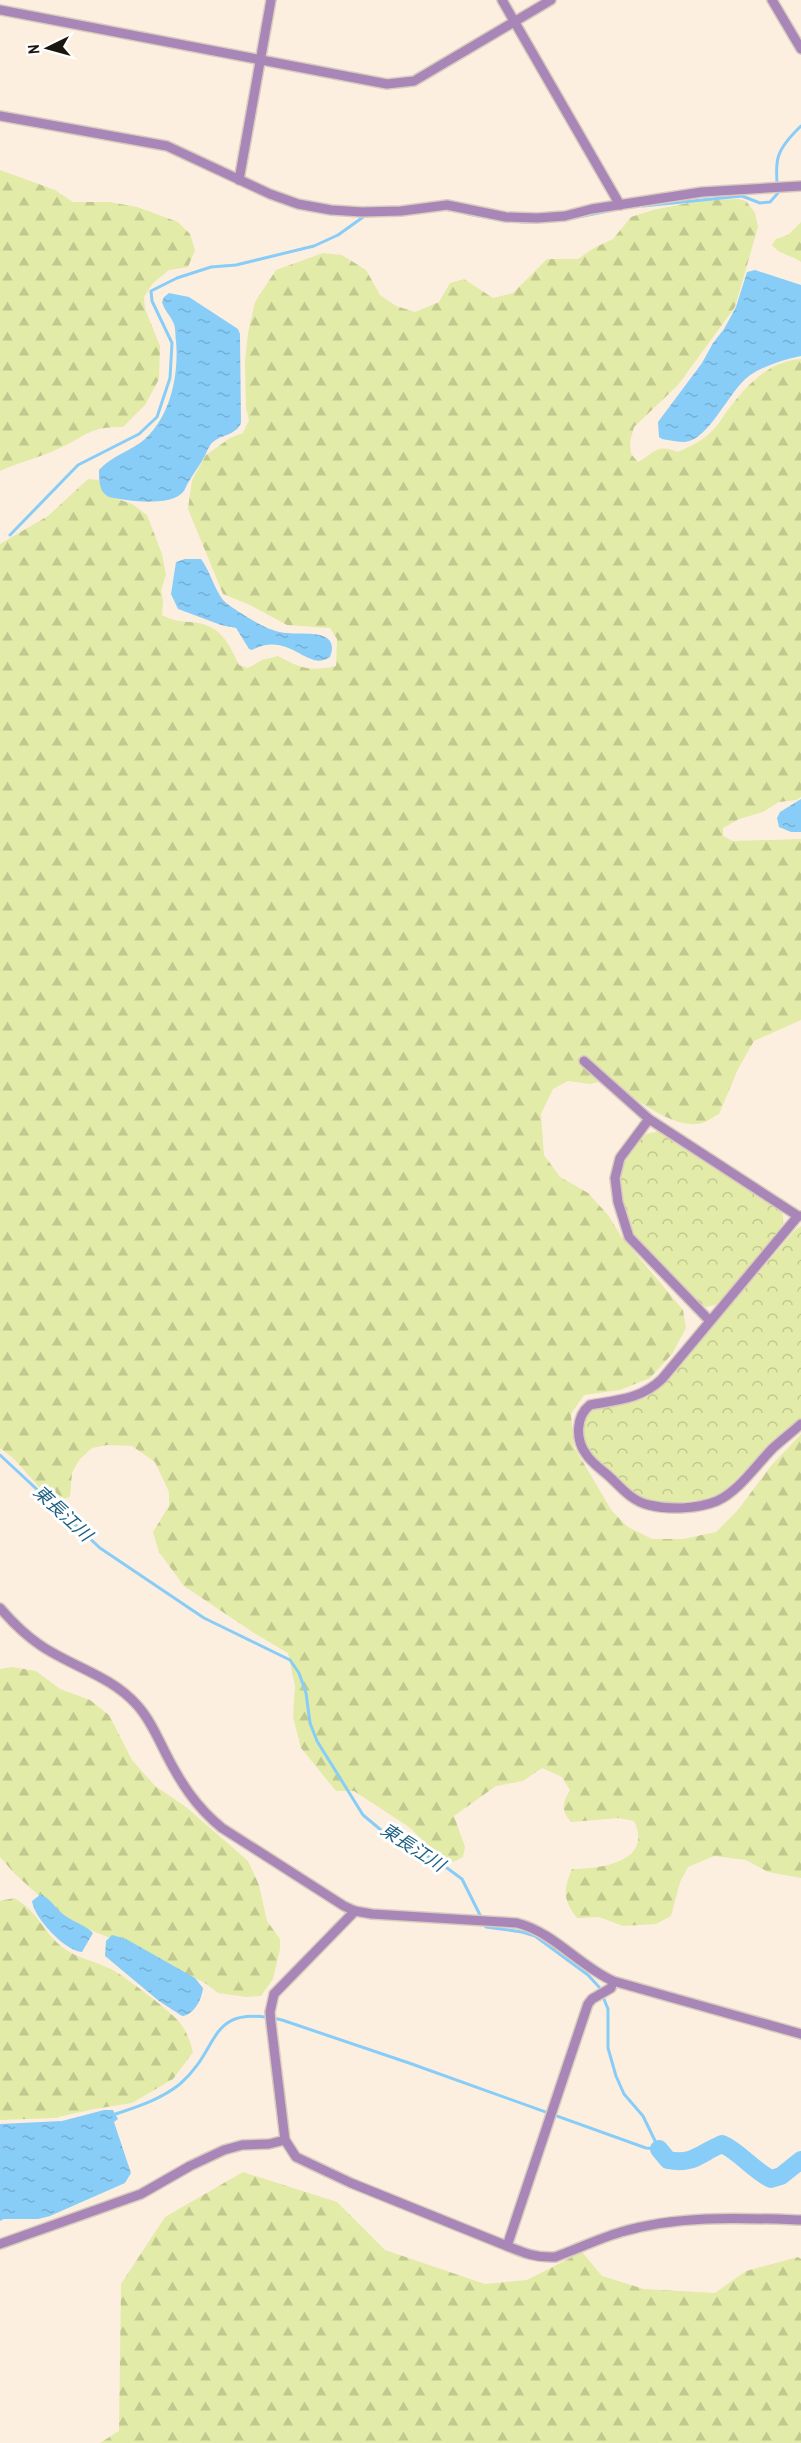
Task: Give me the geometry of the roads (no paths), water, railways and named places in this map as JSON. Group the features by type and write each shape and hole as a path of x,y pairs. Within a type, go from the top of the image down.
{"street":[{"path":"239,180 271,0"},
{"path":"502,0 620,205"},
{"path":"0,10 260,61 387,84 402,84 414,81 551,0"},
{"path":"772,0 801,50"},
{"path":"0,116 167,146 239,180 298,204 362,212 401,211 447,205 506,217 537,218 565,216 702,192 801,186"},
{"path":"584,1061 649,1119 799,1216 650,1391 590,1405 584,1410 579,1420 579,1440 585,1454 631,1497 648,1505 672,1508 701,1506 719,1500 734,1489 801,1424"},
{"path":"649,1119 620,1158 615,1178 621,1212 629,1237 709,1320"},
{"path":"0,1608 24,1633 40,1645 97,1674 121,1690 138,1706 180,1781 204,1814 333,1900 355,1911 517,1923 533,1927 590,1968 613,1981 801,2034"},
{"path":"355,1911 274,1994 270,2012 285,2140 296,2157 351,2183 536,2258 555,2257 620,2232 639,2228 711,2218 801,2220"},
{"path":"507,2246 588,2004 592,1998 611,1988 613,1981"},
{"path":"0,2244 141,2194 224,2150 242,2145 269,2144 285,2140"}],"water":[{"path":"755,270 801,285 801,356 774,363 749,376 710,424 694,439 685,442 662,439 659,437 658,422 724,329 736,307 747,272"},
{"path":"169,293 189,297 238,329 240,334 241,423 232,433 211,444 180,495 172,499 150,502 109,497 101,489 99,470 109,461 145,439 161,418 171,393 177,354 175,329 162,302"},
{"path":"185,559 201,559 223,600 260,624 281,632 326,637 332,648 330,657 313,660 277,645 265,645 252,650 249,649 236,628 221,625 178,609 171,594 176,562"},
{"path":"801,799 801,832 791,832 779,827 777,818 780,812"},
{"path":"41,1894 63,1915 93,1933 82,1952 59,1940 38,1916 32,1901"},
{"path":"112,1935 126,1939 195,1978 203,1988 194,2010 182,2016 159,2001 105,1956 106,1941"},
{"path":"104,2110 113,2110 118,2119 114,2122 131,2173 125,2183 50,2216 0,2221 0,2124 62,2121"}],"waterway":[{"path":"643,206 742,196 760,203 770,202 778,193 776,172 779,156 786,142 801,126"},
{"path":"442,209 456,211"},
{"path":"569,219 613,210"},
{"path":"468,214 506,221"},
{"path":"10,535 78,465 139,434 157,417 170,378 172,343 152,301 151,291 177,278 211,267 236,265 314,246 338,235 366,215"},
{"path":"521,222 536,222"},
{"name":"東長江川","path":"0,1455 100,1548 204,1618 290,1660 299,1673 306,1693 310,1723 317,1741 363,1815 381,1830 443,1865 462,1879 486,1927 535,1936 588,1975 599,1987 608,2009 608,2048 616,2076 624,2094 643,2116 659,2149"},
{"path":"113,2115 172,2090 194,2070 218,2032 227,2023 240,2018 257,2016 282,2020 646,2148 659,2149"},
{"name":"東長江川","path":"659,2149 668,2160 684,2161 691,2160 722,2144 771,2179 781,2176 801,2160"}]}
